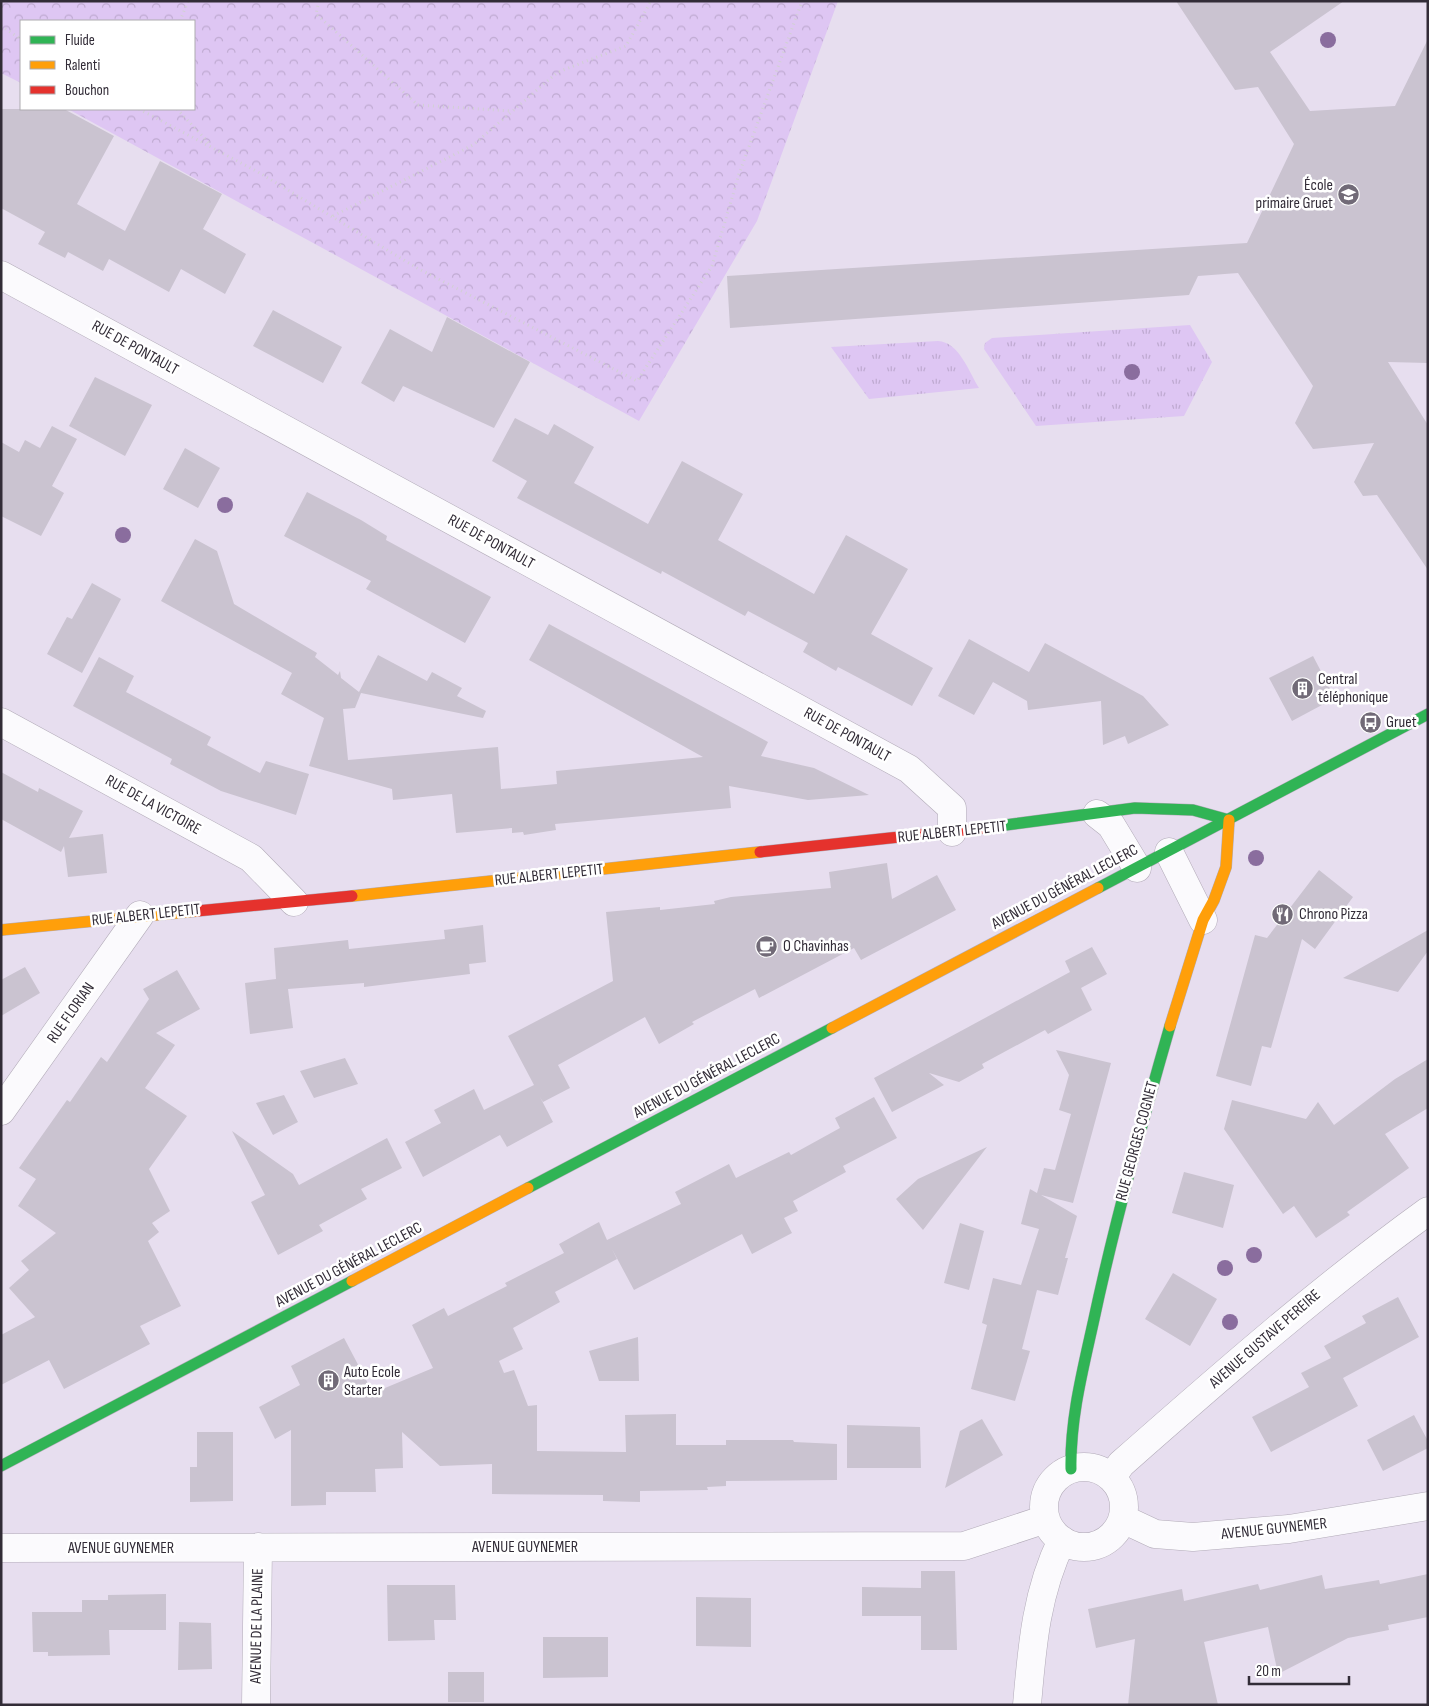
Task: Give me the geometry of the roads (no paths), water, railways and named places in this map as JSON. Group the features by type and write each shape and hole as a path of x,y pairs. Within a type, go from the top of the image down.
{"street":[{"name":"RUE DE PONTAULT","path":"1,275 909,769 952,808 952,832"},
{"name":"AVENUE DU GÉNÉRAL LECLERC","path":"1,1466 1428,714"},
{"name":"RUE DE LA VICTOIRE","path":"1,722 251,858 294,902"},
{"name":"RUE ALBERT LEPETIT","path":"1,930 294,902 952,832 1150,807 1193,810 1229,820"},
{"path":"1097,814 1111,825 1137,868"},
{"name":"RUE GEORGES COGNET","path":"1071,1469 1070,1443 1076,1402 1104,1264 1157,1070 1203,920 1214,900 1226,867 1229,820"},
{"path":"1168,852 1203,920"},
{"name":"RUE FLORIAN","path":"1,1111 140,916"},
{"name":"AVENUE GUSTAVE PEREIRE","path":"1112,1477 1121,1464 1292,1315 1355,1264 1428,1211"},
{"path":"1092,1467 1112,1477 1119,1486 1123,1496 1123,1519 1117,1531 1098,1545 1085,1548 1073,1546 1062,1540 1052,1531 1046,1519 1046,1495 1060,1474 1071,1469 1092,1467"},
{"name":"AVENUE GUYNEMER","path":"1123,1519 1154,1534 1193,1537 1288,1529 1428,1506"},
{"name":"AVENUE GUYNEMER","path":"1,1548 964,1546 1046,1519"},
{"path":"1027,1705 1039,1602 1050,1564 1062,1540"},
{"name":"AVENUE DE LA PLAINE","path":"256,1705 258,1546"}],"place":[{"name":"École primaire Gruet","path":"1349,194"},
{"name":"Central téléphonique","path":"1302,688"},
{"name":"Gruet","path":"1370,722"},
{"name":"Chrono Pizza","path":"1283,914"},
{"name":"O Chavinhas","path":"767,946"},
{"name":"Auto Ecole Starter","path":"328,1381"}]}
